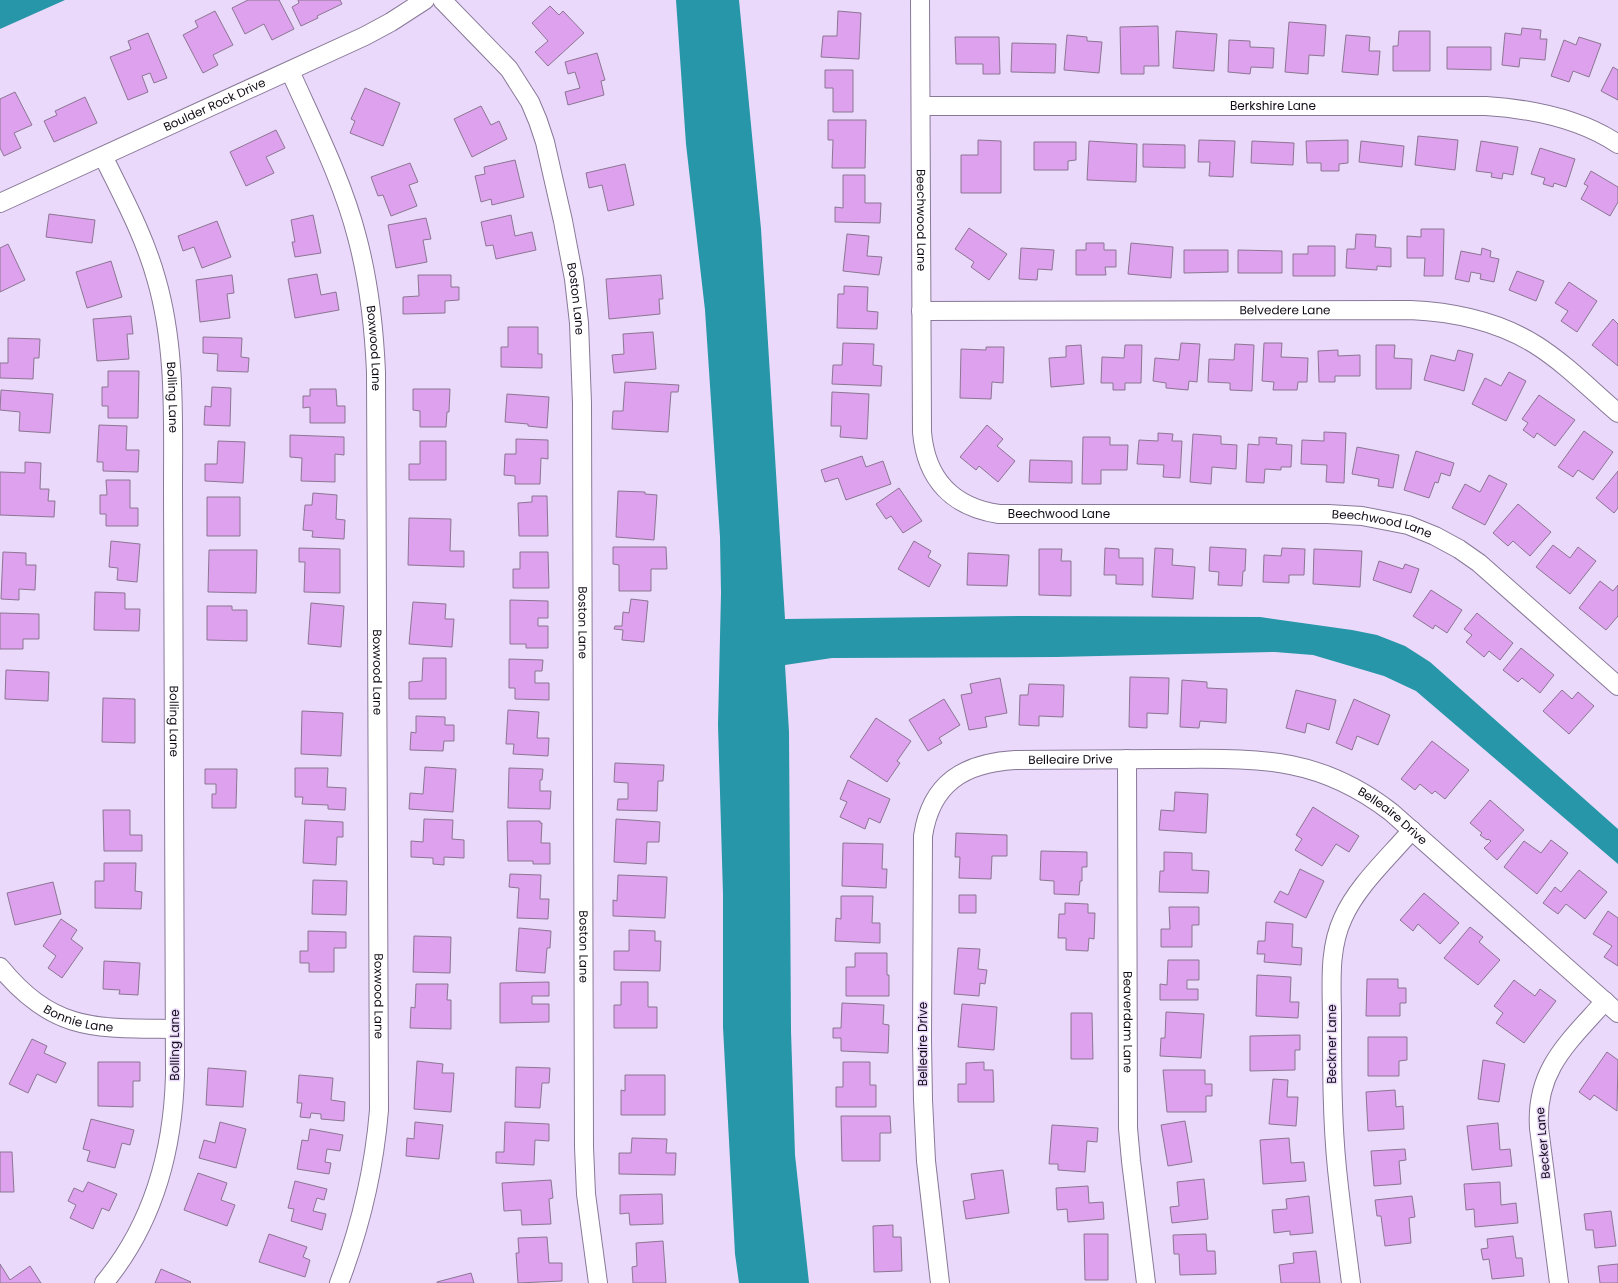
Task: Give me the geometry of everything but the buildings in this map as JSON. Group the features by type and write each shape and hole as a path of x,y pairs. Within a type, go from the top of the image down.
{"street":[{"name":"Boulder Rock Drive","path":"0,204 378,29 425,0"},
{"name":"Boston Lane","path":"442,0 509,69 532,107 545,142 568,246 577,300 582,403 584,1147 586,1194 598,1283"},
{"name":"Beechwood Lane","path":"920,0 922,419 926,455 931,469 939,482 955,498 980,511 1004,515 1328,514 1362,516 1408,525 1435,536 1468,554 1618,686"},
{"name":"Boxwood Lane","path":"290,70 340,182 357,235 364,262 371,305 376,372 379,1110 374,1153 364,1208 354,1243 339,1283"},
{"name":"Berkshire Lane","path":"921,106 1486,106 1512,108 1554,116 1578,124 1618,144"},
{"name":"Bolling Lane","path":"103,156 150,259 163,305 170,349 173,481 175,1029 173,1117 161,1175 137,1232 117,1266 104,1283"},
{"name":"Belvedere Lane","path":"921,311 1410,310 1445,312 1485,322 1512,332 1530,342 1557,360 1618,413"},
{"name":"Beaverdam Lane","path":"1127,759 1128,1128 1146,1283"},
{"name":"Belleaire Drive","path":"940,1283 926,1161 923,1093 923,836 928,816 935,799 949,782 968,770 983,764 1015,760 1255,759 1299,766 1332,777 1361,791 1382,805 1612,1007"},
{"name":"Beckner Lane","path":"1351,1283 1337,1168 1332,1094 1333,953 1338,931 1348,907 1366,882 1412,830"},
{"name":"Bonnie Lane","path":"0,967 12,982 36,1002 59,1016 71,1021 102,1027 175,1029"},
{"name":"Becker Lane","path":"1559,1283 1539,1128 1539,1104 1543,1084 1554,1062 1571,1039 1612,1007"}],"water":[{"path":"0,0 65,0 0,29"},
{"path":"676,0 739,0 761,229 785,619 1025,616 1260,617 1377,635 1405,646 1430,662 1618,829 1618,864 1416,691 1384,676 1313,655 1275,652 1056,657 832,658 785,665 789,732 791,1031 795,1155 809,1283 739,1283 735,1254 723,1027 723,894 718,725 721,593 720,537 705,310 686,144"}]}
